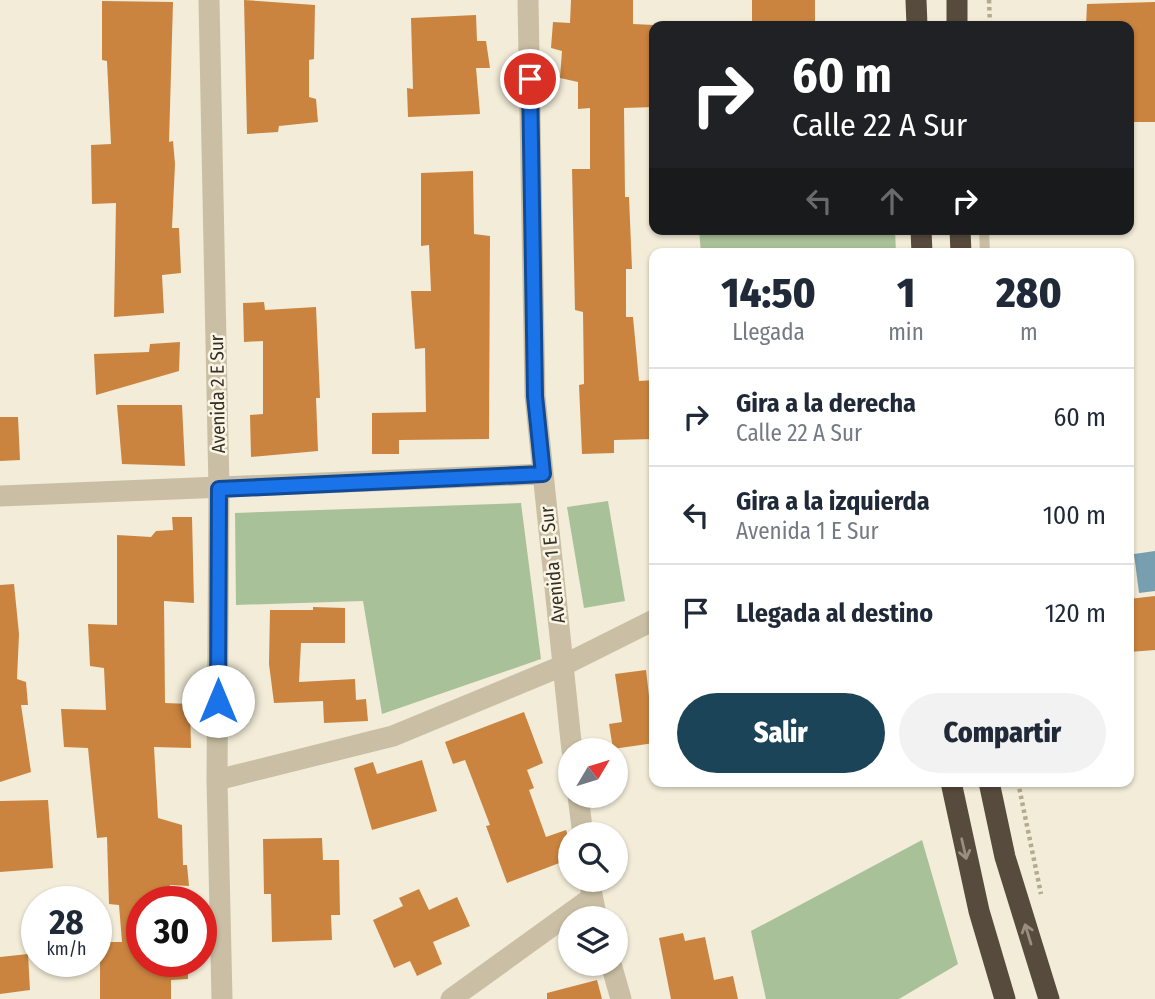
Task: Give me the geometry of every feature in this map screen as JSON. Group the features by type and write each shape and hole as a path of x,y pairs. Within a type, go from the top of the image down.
{"highway":[{"path":"916,0 916,21"},
{"path":"952,787 976,900 1004,993"},
{"path":"990,787 1004,857 1049,999"}],"street":[{"name":"Avenida 2 E Sur","path":"209,0 219,489 217,780 222,999"},
{"name":"Avenida 1 E Sur","path":"528,0 535,396 570,738"},
{"path":"0,496 543,474"},
{"path":"217,780 393,736 562,666 649,622"},
{"path":"451,999 586,892"},
{"path":"614,976 621,999"}],"path":[{"path":"989,0 990,21"},
{"path":"1018,787 1043,901"}],"green space":[{"path":"699,235 895,235 896,248 701,248"},
{"path":"608,501 625,601 584,608 567,507"},
{"path":"521,503 541,659 382,714 363,601 236,605 235,513"},
{"path":"922,840 958,964 899,999 766,999 751,931"}],"water":[{"path":"1155,551 1155,591 1139,593 1134,554"}],"building":[{"path":"244,0 315,5 314,59 309,60 309,97 316,99 318,122 279,126 278,132 247,134"},
{"path":"571,0 633,0 633,24 649,25 649,107 624,108 625,197 629,197 632,269 626,269 626,317 633,317 639,381 649,380 649,439 614,440 614,453 582,454 579,385 584,384 583,312 575,310 572,169 590,169 590,108 578,109 578,82 560,78 562,51 551,48 553,22 570,23"},
{"path":"752,0 815,0 815,21 752,21"},
{"path":"102,1 173,2 169,142 173,141 175,164 172,228 179,228 181,273 162,275 164,313 114,317 116,203 92,204 91,145 111,144 107,61 102,60"},
{"path":"1155,2 1155,122 1134,122 1134,21 1086,21 1087,4"},
{"path":"476,15 477,41 486,41 490,68 476,68 480,114 408,117 407,88 413,89 411,18"},
{"path":"473,171 474,234 490,236 489,439 399,440 399,454 372,454 372,413 426,412 425,348 415,349 411,291 431,291 429,245 421,246 421,173"},
{"path":"264,302 265,310 316,307 320,398 316,398 318,451 251,457 250,415 263,414 263,341 244,342 243,303"},
{"path":"180,342 179,371 96,395 94,354 149,352 150,344"},
{"path":"117,405 182,405 185,466 122,464"},
{"path":"0,417 18,417 20,460 0,461"},
{"path":"172,517 192,517 194,603 164,601 165,703 190,704 191,748 154,747 158,818 182,825 183,865 187,865 189,886 126,886 126,977 188,979 171,980 171,999 100,999 100,977 112,977 112,942 122,942 119,905 112,904 112,886 108,886 107,837 97,838 88,748 64,747 61,709 106,710 104,668 90,666 88,624 117,625 117,535 151,537 156,531 173,530"},
{"path":"14,584 19,634 17,679 26,682 28,705 21,705 31,772 0,782 0,585"},
{"path":"1155,596 1155,650 1134,652 1134,598"},
{"path":"313,607 345,608 345,643 301,643 299,682 355,679 356,700 366,699 368,721 324,723 323,701 274,703 269,664 270,610 313,610"},
{"path":"646,670 649,744 628,747 628,738 611,738 609,724 622,722 615,674"},
{"path":"524,712 543,763 527,770 534,788 529,790 546,837 558,833 558,864 507,883 486,826 490,825 465,760 453,764 445,742"},
{"path":"422,760 437,811 372,830 354,768 373,762 377,774"},
{"path":"48,800 53,868 0,872 0,801"},
{"path":"322,838 323,860 339,860 340,915 331,915 332,940 272,942 271,894 264,894 263,839"},
{"path":"419,889 429,910 457,897 470,926 433,942 442,964 417,976 410,961 394,968 373,920 403,906 399,898"},
{"path":"683,933 685,941 705,937 714,980 733,976 738,999 671,999 659,938"},
{"path":"21,955 21,977 29,977 30,990 0,994 0,957"},
{"path":"597,980 602,999 547,999 547,993"}],"route":[{"path":"218,701 219,489 543,474 535,396 530,79"}]}
